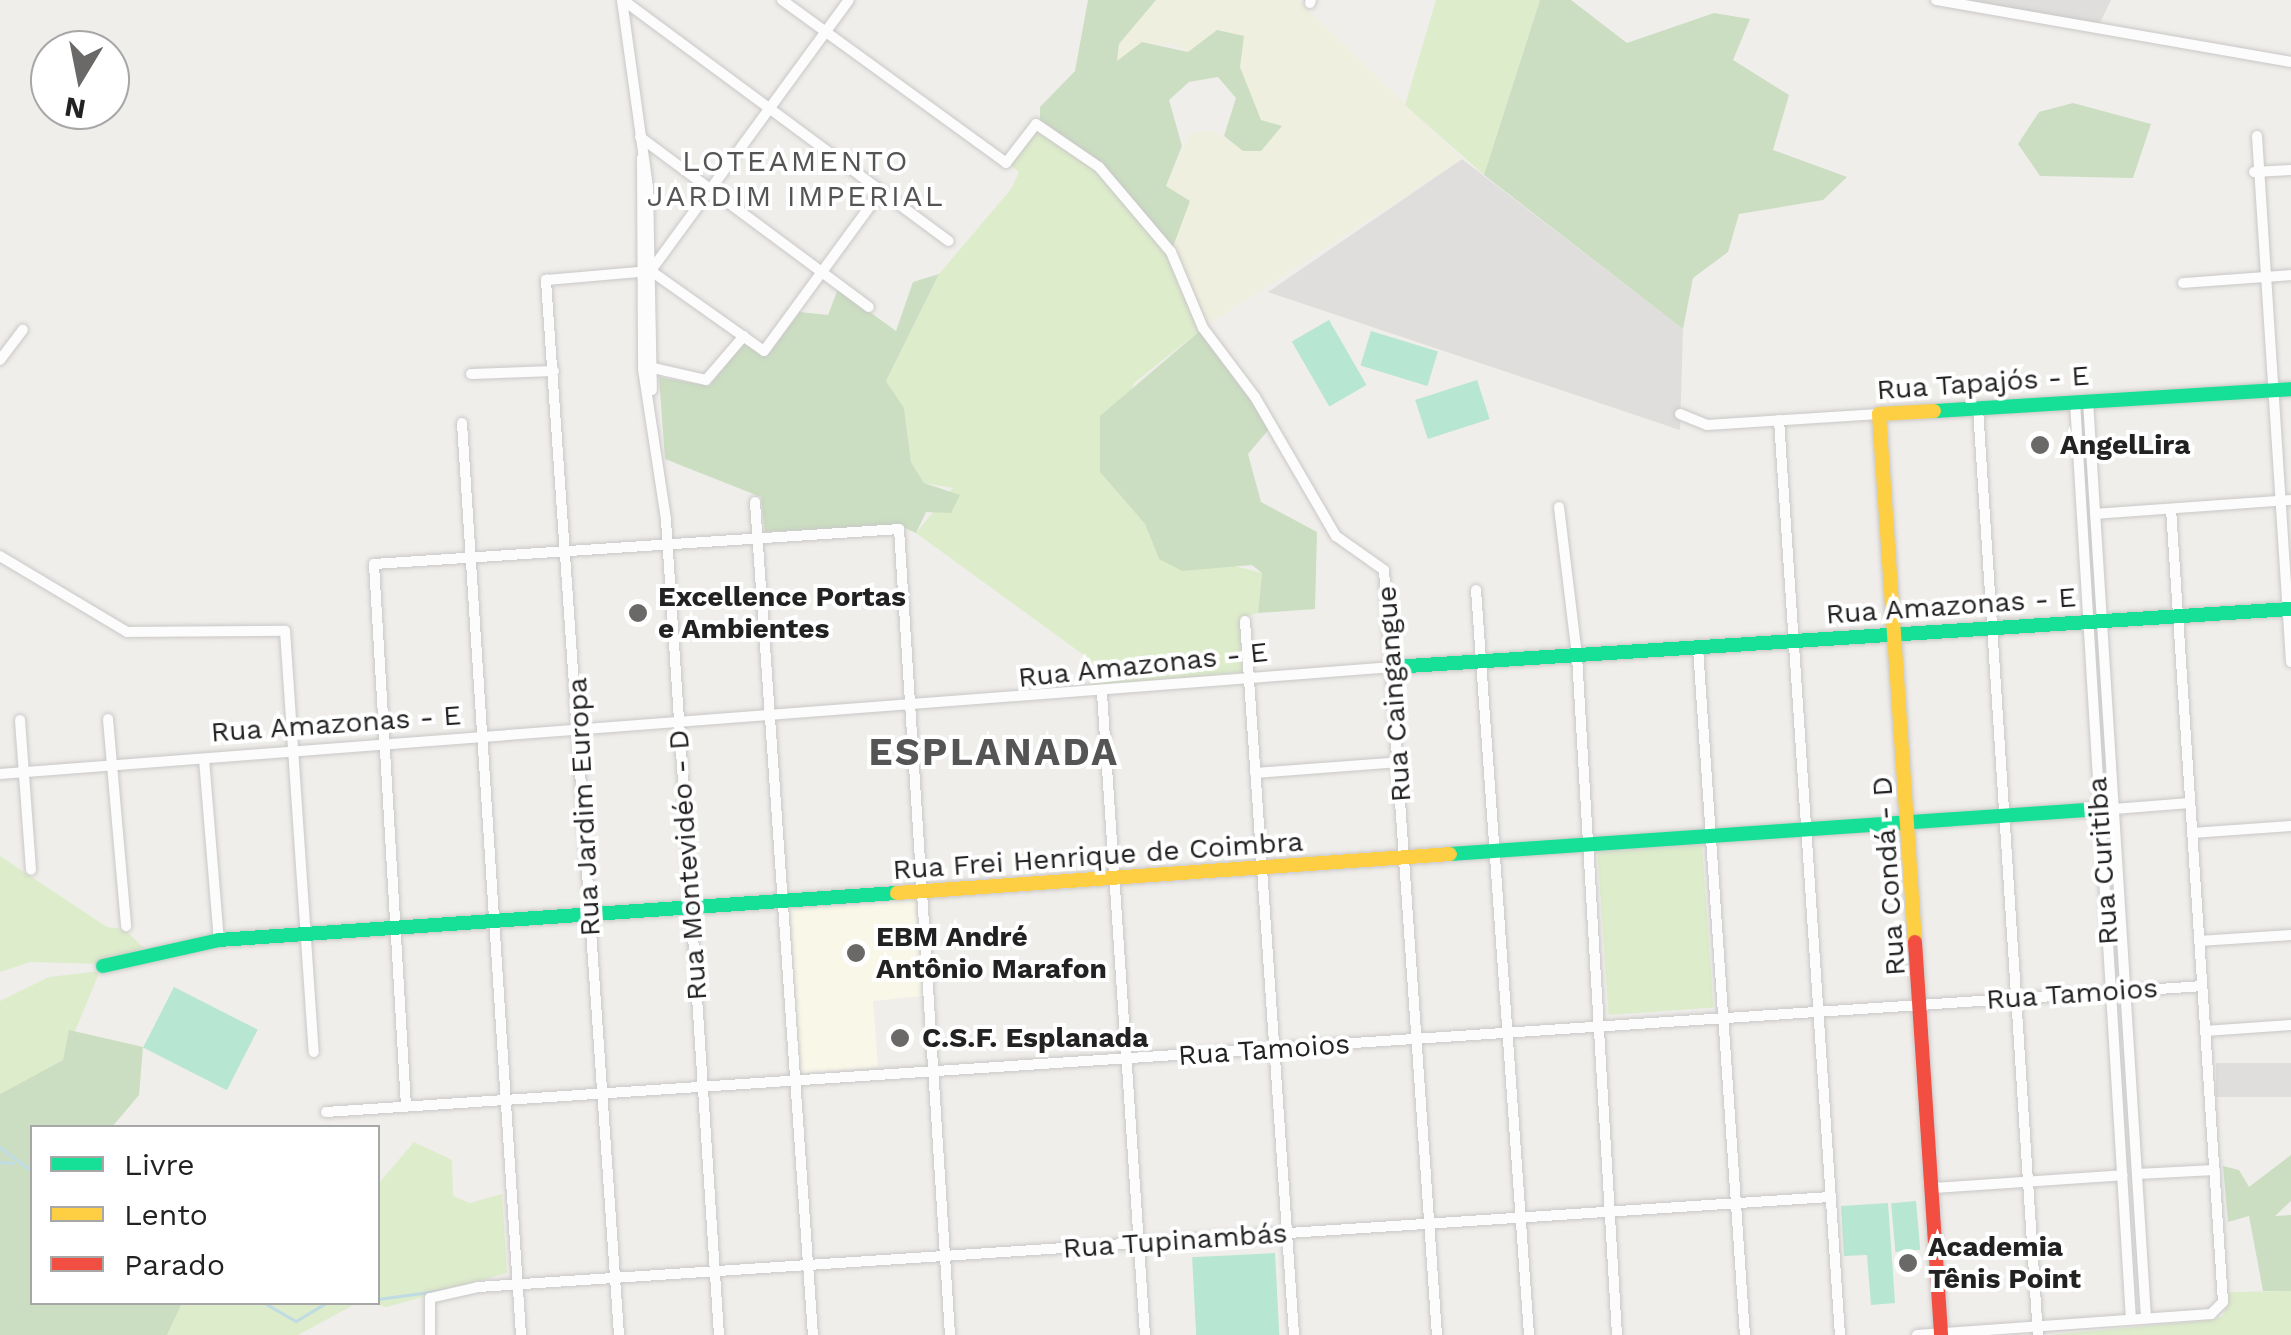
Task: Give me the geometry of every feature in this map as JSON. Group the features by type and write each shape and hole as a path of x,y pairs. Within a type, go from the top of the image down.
{"street":[{"path":"622,0 948,241"},
{"name":"Rua Montevidéo - D","path":"622,0 642,158 652,396 667,543 719,1335"},
{"path":"782,0 827,32"},
{"path":"850,0 646,272 764,350 881,191"},
{"path":"1936,0 2291,62"},
{"name":"Rua Caingangue","path":"827,32 1006,162 1036,124 1099,167 1172,252 1202,328 1255,397 1336,536 1384,570 1394,667 1437,1335"},
{"path":"2257,136 2254,172 2270,390 2285,500 2291,662"},
{"path":"640,138 869,307"},
{"path":"2254,172 2291,170"},
{"name":"Rua Montevidéo - D","path":"646,272 652,396"},
{"name":"Rua Jardim Europa","path":"618,1335 568,549 546,280 646,272"},
{"path":"2183,283 2291,275"},
{"path":"0,360 24,330"},
{"path":"653,368 706,380 744,336"},
{"path":"471,374 554,370"},
{"name":"Rua Tapajós - E","path":"1680,414 1706,424 2291,389"},
{"name":"Rua Curitiba","path":"2082,402 2095,514 2095,622"},
{"name":"Rua Curitiba","path":"2082,402 2107,809 2125,991 2146,1318"},
{"path":"1978,408 2038,1331"},
{"name":"Rua Condá - D","path":"1879,414 1910,822 1941,1334"},
{"path":"1779,420 1840,1335"},
{"path":"462,423 521,1335"},
{"path":"2095,514 2285,500"},
{"path":"755,502 812,1335"},
{"path":"1559,508 1577,656 1617,1335"},
{"path":"1917,1335 2038,1331 2211,1314 2223,1302 2171,508"},
{"path":"406,1106 374,564 899,529 950,1335"},
{"path":"0,556 127,632 285,631 314,1052"},
{"path":"1476,590 1529,1335"},
{"name":"Rua Amazonas - E","path":"0,774 909,710 1394,667 2289,610"},
{"path":"1246,621 1294,1335"},
{"path":"1698,648 1746,1335"},
{"path":"1102,693 1145,1335"},
{"path":"108,719 126,926"},
{"path":"20,720 31,870"},
{"path":"204,759 219,940"},
{"path":"1256,773 1400,762"},
{"name":"Rua Frei Henrique de Coimbra","path":"102,966 219,940 2190,803"},
{"name":"Rua Curitiba","path":"2107,809 2111,992 2132,1319"},
{"path":"2192,833 2291,826"},
{"path":"2200,941 2291,935"},
{"name":"Rua Tamoios","path":"326,1112 2202,986"},
{"path":"2206,1032 2291,1026"},
{"path":"2137,1174 2214,1170"},
{"path":"1934,1188 2122,1175"},
{"name":"Rua Tupinambás","path":"430,1335 430,1298 518,1284 1831,1197"}],"shaded area":[{"path":"1966,0 2111,0 2098,27"},
{"path":"1462,159 1683,329 1680,430 1268,292"},
{"name":"EBM André Antônio Marafon","path":"915,900 923,996 873,1001 878,1067 801,1073 789,909"},
{"path":"2216,1063 2291,1063 2291,1097 2216,1097"}],"green space":[{"path":"1088,0 1156,0 1119,44 1117,61 1142,42 1188,52 1217,30 1244,36 1240,67 1261,120 1282,126 1261,151 1243,151 1224,136 1236,98 1218,77 1189,82 1169,100 1182,146 1166,186 1190,201 1171,252 1099,167 1040,126 1040,107 1075,71"},
{"path":"1156,0 1298,0 1462,159 1203,328 1171,252 1189,202 1166,186 1190,134 1212,130 1243,151 1261,121 1240,67 1244,36 1217,30 1189,52 1168,43 1117,62 1119,44"},
{"path":"1436,0 1540,0 1484,175 1405,105"},
{"path":"1540,0 1571,0 1627,43 1714,13 1750,19 1733,60 1789,95 1773,150 1847,177 1823,200 1739,214 1728,252 1693,278 1683,329 1484,175"},
{"path":"2073,103 2151,124 2133,178 2040,176 2018,144 2039,112"},
{"path":"1040,126 1099,167 1171,252 1203,328 1134,383 1100,472 1145,524 1159,559 1182,571 1219,562 1262,573 1258,613 1241,618 1242,672 1091,686 1085,656 916,533 953,488 924,483 911,462 904,408 886,381 939,274 1011,189 1019,172 1009,164"},
{"path":"939,274 886,381 904,408 911,462 924,483 960,495 951,513 926,512 916,533 898,525 765,532 761,497 665,459 659,377 709,386 745,342 767,356 800,312 828,315 838,289 896,331 913,282"},
{"path":"1329,320 1366,385 1329,406 1292,342"},
{"path":"1203,328 1270,428 1248,454 1261,502 1317,532 1315,609 1258,613 1262,573 1252,565 1182,571 1159,559 1145,524 1100,472 1100,416"},
{"path":"1371,331 1438,351 1427,386 1360,365"},
{"path":"1477,380 1490,419 1428,439 1415,400"},
{"path":"1702,844 1713,1008 1609,1015 1597,851"},
{"path":"0,856 107,927 124,929 144,948 100,964 31,962 0,972"},
{"path":"100,971 63,1060 0,1094 0,1001 49,977"},
{"path":"174,987 258,1030 227,1090 143,1048"},
{"path":"69,1030 143,1047 139,1095 114,1125 30,1125 30,1305 181,1305 167,1335 0,1335 0,1094 63,1060"},
{"path":"414,1142 452,1160 453,1196 470,1203 502,1194 507,1273 387,1307 378,1305 380,1182"},
{"path":"2291,1155 2291,1201 2275,1216 2291,1215 2291,1291 2263,1291 2249,1216 2228,1222 2223,1166 2239,1170 2249,1187"},
{"path":"1916,1201 1920,1250 1895,1252 1891,1203"},
{"path":"1888,1203 1895,1303 1871,1305 1867,1255 1844,1256 1841,1206"},
{"path":"1275,1253 1279,1335 1196,1335 1192,1257"},
{"path":"2291,1291 2291,1335 2048,1335 2211,1320 2223,1316 2230,1292"},
{"path":"181,1305 353,1305 298,1335 167,1335"}],"waterway":[{"path":"0,1147 30,1170"},
{"path":"0,1162 13,1163"},
{"path":"380,1299 445,1290"},
{"path":"268,1305 296,1321 323,1305"}],"traffic: fast":[{"path":"1934,411 2291,389"},
{"path":"1393,667 2291,609"},
{"path":"1450,854 2100,809"},
{"path":"103,966 219,940 897,893"}],"traffic: slow":[{"path":"1915,942 1879,414 1934,411"},
{"path":"897,893 1450,854"}],"traffic: jam":[{"path":"1915,942 1941,1335"}],"place":[{"name":"AngelLira","path":"2040,445"},
{"name":"Excellence Portas e Ambientes","path":"638,613"},
{"name":"EBM André Antônio Marafon","path":"856,953"},
{"name":"C.S.F. Esplanada","path":"900,1038"},
{"name":"Academia Tênis Point","path":"1908,1263"}],"district":[{"name":"LOTEAMENTO JARDIM IMPERIAL","path":"796,178"},
{"name":"ESPLANADA","path":"994,753"}]}
